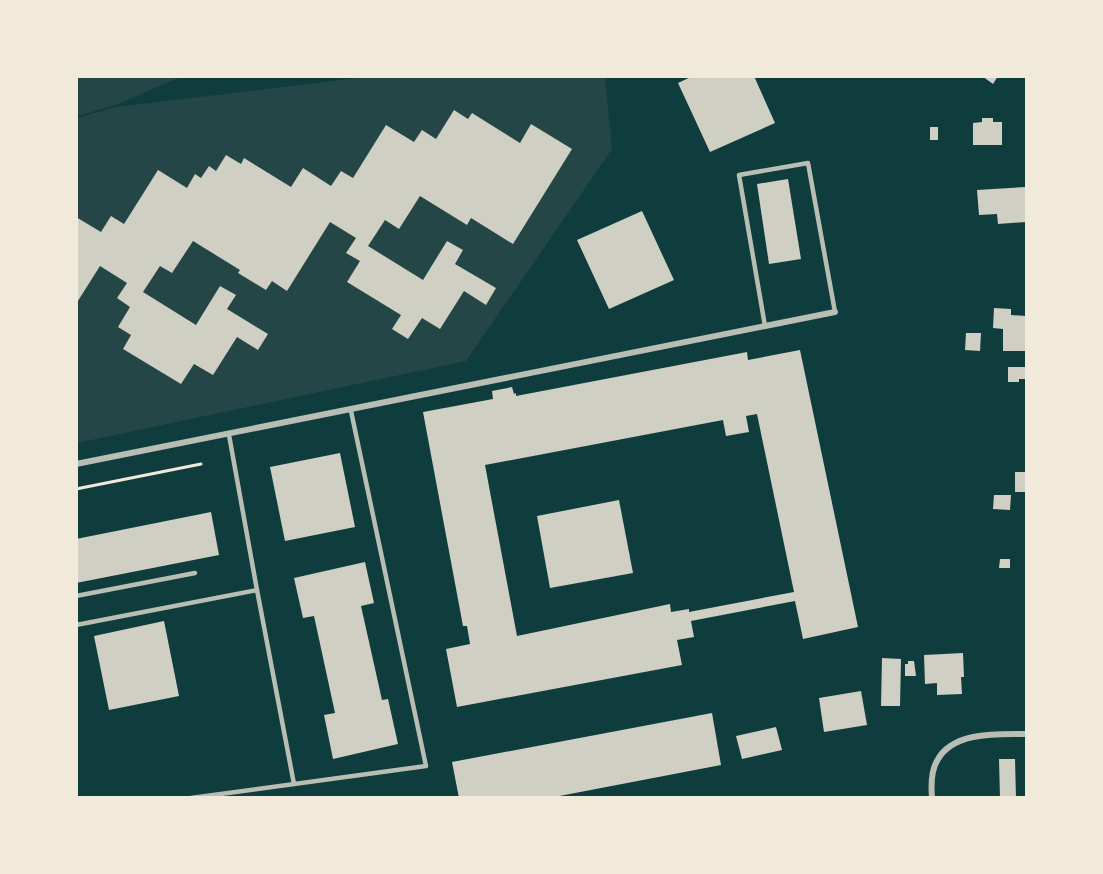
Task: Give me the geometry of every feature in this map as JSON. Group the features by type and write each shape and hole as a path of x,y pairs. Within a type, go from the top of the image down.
{"street":[{"path":"76,464 351,411 835,312"},
{"path":"932,798 931,783 937,761 945,750 964,739 982,734 1026,734"}],"lane":[{"path":"765,326 739,175 808,162 835,312"},
{"path":"191,798 426,766 351,411"},
{"path":"229,435 294,784"},
{"path":"76,596 195,573"},
{"path":"76,626 257,590"}],"path":[{"path":"76,489 201,464"}],"shaded area":[{"path":"77,76 180,77 116,105 77,116"},
{"path":"366,77 605,77 612,149 466,361 77,443 77,118 116,107"}],"building":[{"path":"693,76 754,76 775,123 710,152 678,83"},
{"path":"982,76 998,76 993,84"},
{"path":"454,110 468,119 472,113 520,143 531,124 572,149 513,244 471,218 467,225 420,196 399,229 385,220 368,246 423,280 447,241 463,250 455,264 496,288 486,305 464,291 440,329 422,318 408,339 392,329 401,315 347,282 360,261 346,253 356,238 330,222 287,291 272,281 266,290 238,273 240,270 193,241 172,273 160,266 143,292 196,325 220,286 236,295 227,309 268,334 258,350 237,337 213,375 194,364 181,384 123,349 131,335 118,327 130,307 117,298 127,283 100,266 76,304 76,217 101,232 111,216 124,224 158,170 187,188 195,174 201,178 209,166 216,171 226,155 241,164 244,158 291,187 303,168 331,186 341,171 353,178 386,125 414,142 422,130 436,139"},
{"path":"982,118 993,118 993,122 1002,122 1002,145 973,145 973,123 982,122"},
{"path":"930,127 938,127 938,140 930,140"},
{"path":"788,179 801,259 769,264 757,184"},
{"path":"1026,187 1026,222 998,224 997,214 979,215 977,190"},
{"path":"642,211 674,280 609,309 577,240"},
{"path":"994,308 1011,309 1011,315 1026,316 1026,351 1003,351 1003,329 993,328"},
{"path":"966,333 981,333 980,351 965,350"},
{"path":"800,350 858,627 803,639 795,601 691,621 694,637 677,640 682,665 457,707 446,649 470,644 467,626 463,626 423,412 493,399 492,391 512,387 516,396 747,352 748,360","holes":["757,414 794,592 689,612 689,609 671,612 670,604 517,636 485,465 723,420 726,436 749,432 746,416"]},
{"path":"1008,367 1026,367 1026,379 1019,379 1019,382 1008,382"},
{"path":"340,453 355,527 285,541 270,467"},
{"path":"1015,472 1026,472 1026,492 1015,492"},
{"path":"994,495 1011,495 1010,510 993,509"},
{"path":"619,500 633,573 550,588 537,516"},
{"path":"211,512 219,555 76,583 76,539"},
{"path":"1000,559 1010,559 1010,568 999,568"},
{"path":"365,562 374,603 361,606 382,700 388,699 398,744 333,759 324,715 335,713 314,616 303,618 294,578"},
{"path":"164,621 179,696 109,710 94,636"},
{"path":"963,653 962,694 937,695 937,683 925,684 924,655"},
{"path":"882,658 901,659 900,706 881,706"},
{"path":"908,661 914,661 916,676 905,676 905,664 908,664"},
{"path":"861,691 867,725 824,732 819,698"},
{"path":"712,713 721,765 549,798 459,798 452,762"},
{"path":"776,727 782,750 742,759 736,736"},
{"path":"999,759 1015,759 1016,798 1000,798"}]}
